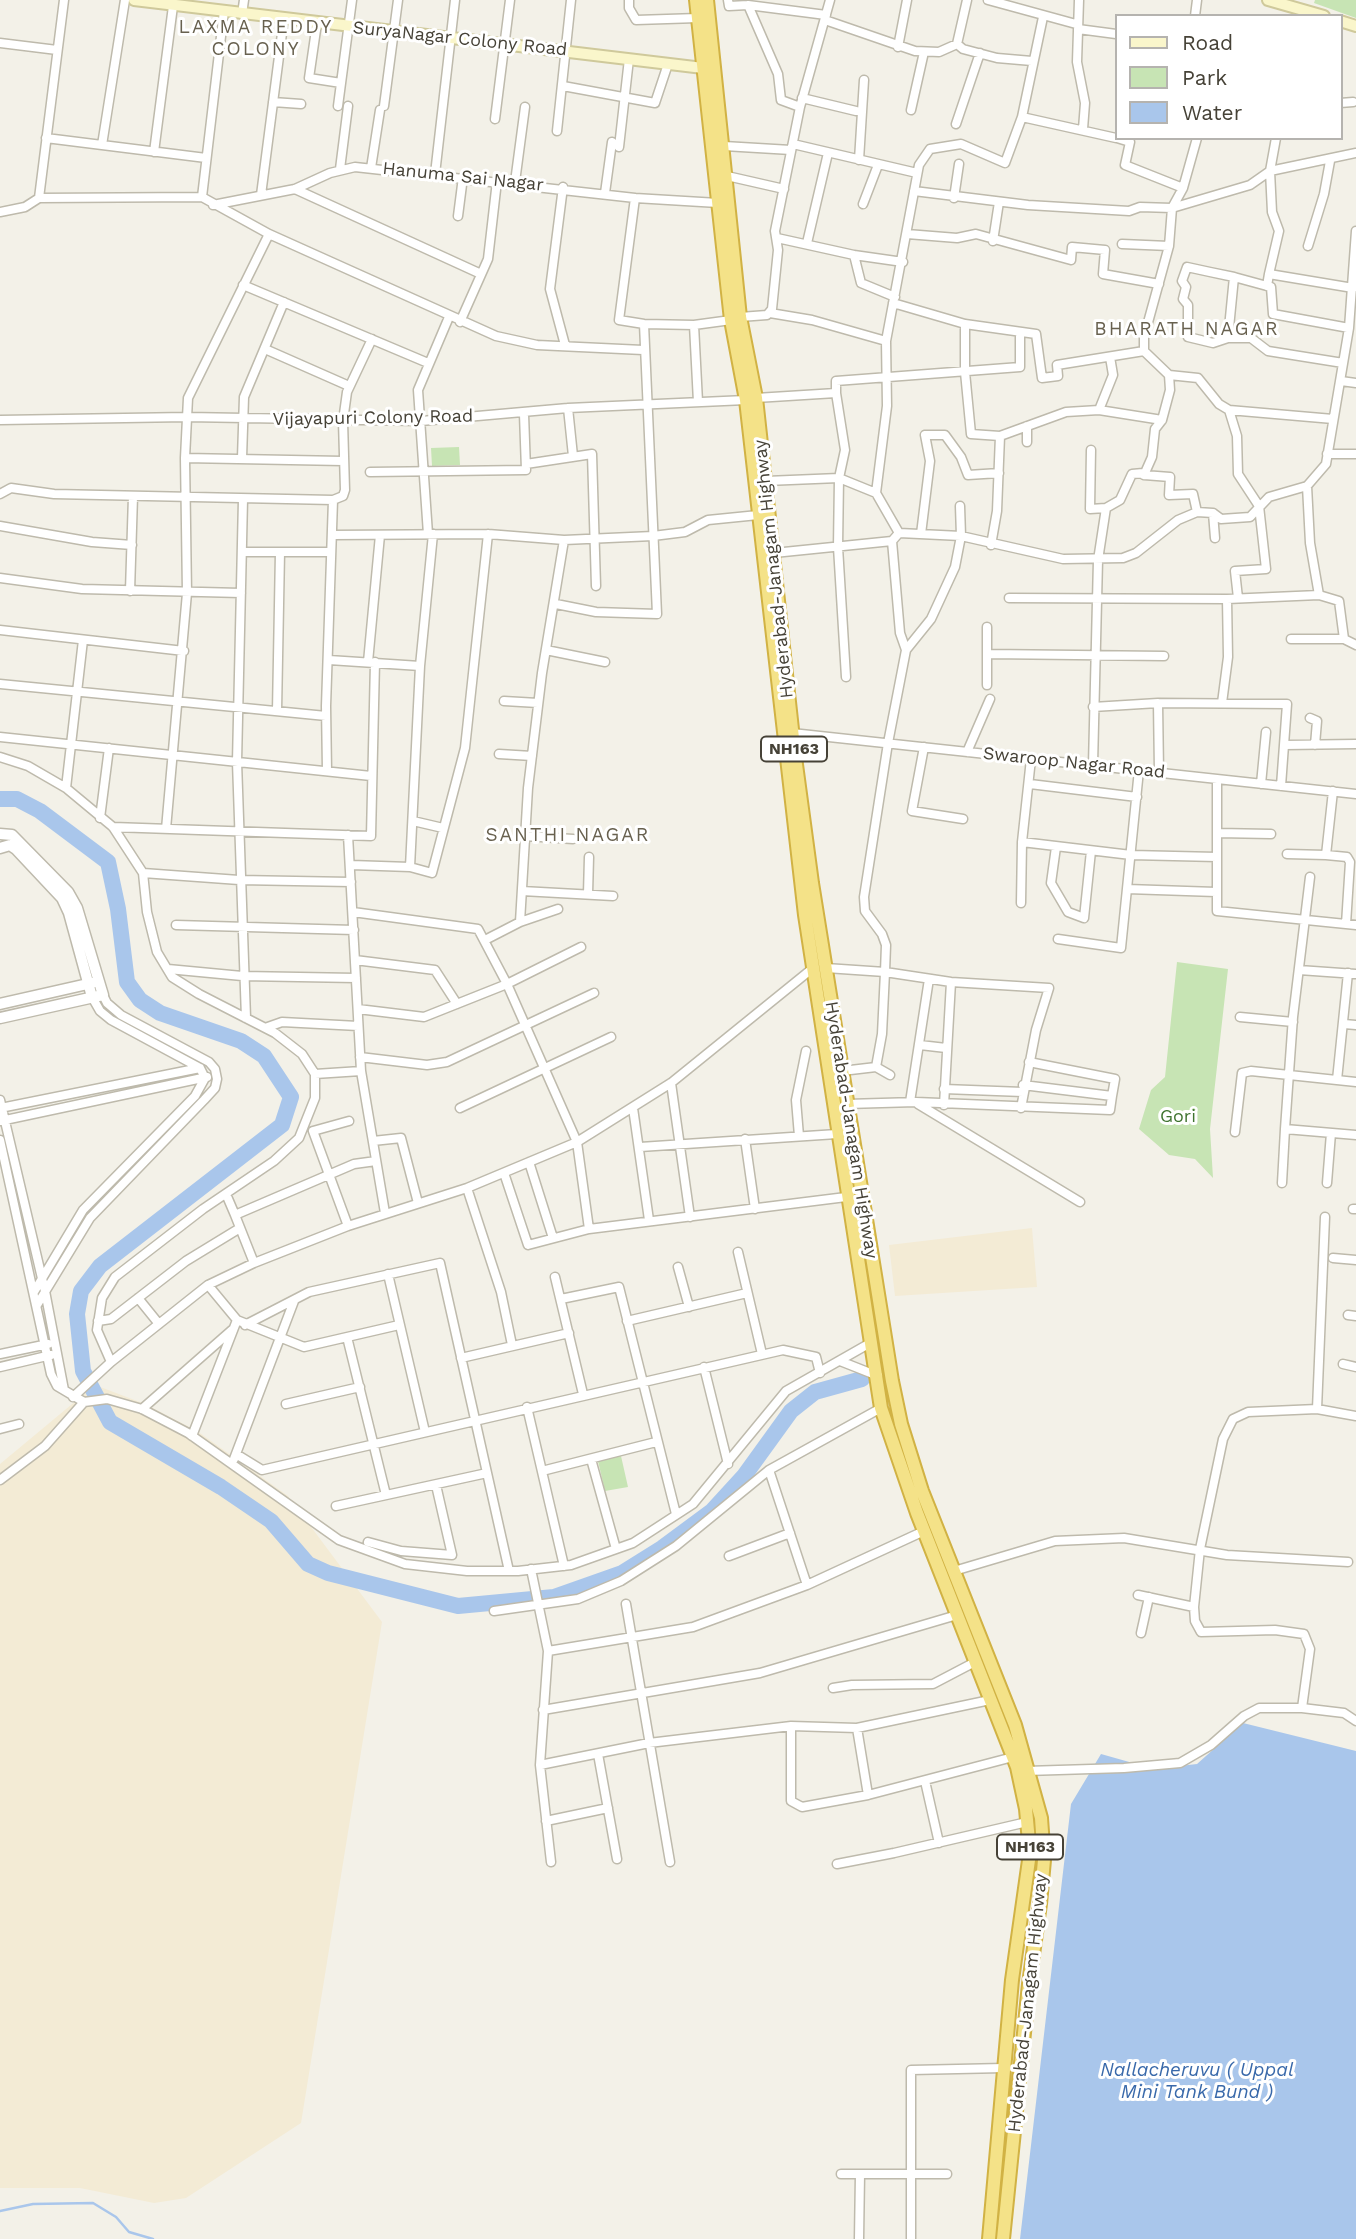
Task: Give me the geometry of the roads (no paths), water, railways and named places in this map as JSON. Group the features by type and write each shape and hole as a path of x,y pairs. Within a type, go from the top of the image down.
{"highway":[{"name":"Hyderabad-Janagam Highway","path":"696,0 718,203 766,481 774,553 774,608 819,968 842,1071 901,1423 922,1491 1015,1725 1023,1772 1030,1853 1012,1980 989,2239"},
{"name":"Hyderabad-Janagam Highway","path":"707,0 727,176 736,318"},
{"name":"Hyderabad-Janagam Highway","path":"751,399 758,514 792,733 837,1134 878,1376 881,1408 924,1531 975,1662 1041,1818 1044,1860 1003,2239"}],"main road":[{"name":"SuryaNagar Colony Road","path":"134,0 350,27 395,29 703,68"},
{"path":"1268,0 1310,5"}],"street":[{"path":"39,198 64,0"},
{"path":"102,145 125,0"},
{"path":"242,14 244,0"},
{"path":"338,106 352,0"},
{"path":"371,168 398,0"},
{"path":"435,174 455,0"},
{"path":"495,119 510,0"},
{"path":"557,131 568,51 571,0"},
{"path":"629,0 629,8 636,20 698,18"},
{"path":"728,0 729,6 775,3 826,18 898,47 924,52 939,52 957,44"},
{"path":"770,313 777,238 775,231 801,102 830,0"},
{"path":"898,47 907,0"},
{"path":"957,44 967,0"},
{"path":"988,0 1077,27 1114,33"},
{"path":"1079,0 1077,62 1085,103 1083,129"},
{"path":"748,5 778,74 781,100 856,111"},
{"path":"154,152 173,6"},
{"path":"202,197 224,11"},
{"path":"899,533 876,493 887,377 886,341 903,262 917,173 923,156 930,149 961,144 1005,163 1022,117 1043,17"},
{"path":"261,195 284,18"},
{"path":"317,23 309,78 341,83"},
{"path":"0,43 57,50"},
{"path":"957,44 962,49 1032,61"},
{"path":"911,110 924,52"},
{"path":"956,124 980,53"},
{"path":"604,193 625,99 629,59"},
{"path":"563,86 655,103 668,64"},
{"path":"859,160 864,80"},
{"path":"273,102 301,104"},
{"path":"1342,103 1353,102"},
{"path":"340,169 348,106"},
{"path":"515,182 525,107"},
{"path":"1022,117 1114,137"},
{"path":"46,138 206,158"},
{"path":"1123,140 1130,142 1125,165 1183,188"},
{"path":"1196,140 1183,188 1172,208 1169,246 1144,337 1144,351 1169,375 1198,378 1219,404 1229,410 1334,419"},
{"path":"1267,286 1279,231 1272,212 1270,171 1276,140"},
{"path":"724,146 792,147 917,173"},
{"path":"807,243 828,153"},
{"path":"914,191 954,198 1129,211 1140,207 1172,208 1250,185 1270,171 1356,153"},
{"path":"1308,246 1324,194 1330,160"},
{"path":"954,198 959,164"},
{"path":"863,204 878,165"},
{"name":"Hanuma Sai Nagar","path":"213,205 295,189 340,169 371,168 563,187 635,198 718,203"},
{"path":"727,176 784,189"},
{"path":"458,216 463,177"},
{"path":"460,322 488,259 497,181"},
{"path":"563,187 550,289 565,345"},
{"path":"295,189 481,274"},
{"path":"0,212 25,207 39,198 202,197 269,234 496,336 537,345 643,350"},
{"path":"635,198 620,320 644,324 694,325 770,313 813,320 886,341"},
{"path":"993,241 999,202"},
{"path":"899,533 961,536 991,545 1063,559 1098,559 1136,553 1178,520 1197,512 1213,513 1221,519 1250,517 1269,497 1307,486 1326,464 1349,328 1356,231"},
{"path":"166,829 171,755 184,651 187,593 187,417 194,382 269,234"},
{"path":"907,234 957,238 976,234 993,241 1071,260 1072,247 1105,250 1103,274 1159,284"},
{"path":"777,238 854,255 903,262"},
{"path":"1122,244 1169,246"},
{"path":"854,255 861,283 894,300 965,324 1036,334 1042,378 1058,376 1057,365 1144,351"},
{"path":"1343,363 1268,351 1251,338 1228,338 1213,343 1188,337 1188,304 1183,299 1186,287 1182,281 1186,267 1271,287 1273,314 1349,328"},
{"path":"1269,274 1353,288"},
{"path":"1228,338 1234,277"},
{"path":"243,285 428,363"},
{"path":"242,458 244,397 284,302"},
{"path":"410,867 430,534 418,390 449,317"},
{"path":"556,604 596,612 657,614 645,406 644,324"},
{"path":"965,324 965,372 971,434 1000,436 1063,412 1099,410 1162,420"},
{"path":"694,325 698,402"},
{"path":"846,677 838,547 839,478 845,450 835,381 1020,367 1020,332"},
{"path":"0,494 10,488 54,494 334,500 343,496 345,490 343,421 349,386 372,339"},
{"path":"265,349 349,386"},
{"path":"1099,410 1113,375 1110,357"},
{"path":"1144,475 1152,457 1155,429 1162,420 1170,390 1169,375"},
{"path":"1341,381 1356,383"},
{"name":"Vijayapuri Colony Road","path":"0,420 187,417 421,421 524,414 568,408 645,406 836,393"},
{"path":"568,408 573,456"},
{"path":"1229,410 1237,436 1238,474 1259,506 1266,569 1236,571 1238,598"},
{"path":"370,472 423,474 526,470 524,414"},
{"path":"1027,426 1027,442"},
{"path":"921,534 930,461 925,435 945,435 961,457 968,475 999,473"},
{"path":"991,545 1000,436"},
{"path":"1091,450 1090,509 1106,508 1120,500 1132,474 1170,477 1169,495 1193,494 1197,512"},
{"path":"526,464 592,454 596,586"},
{"path":"1327,454 1356,454"},
{"path":"185,458 343,461"},
{"path":"766,481 839,478 876,493"},
{"path":"1307,486 1309,535 1319,595"},
{"path":"130,591 133,496"},
{"path":"243,499 237,762 242,976 246,1018"},
{"path":"327,771 330,552 334,500"},
{"path":"876,1067 882,1034 886,945 876,923 865,911 864,897 888,743 906,650 931,619 955,567 961,536 960,506"},
{"path":"1093,765 1098,559 1106,508"},
{"path":"1213,513 1215,538"},
{"path":"332,535 488,534 564,540 653,536 685,532 708,520 758,514"},
{"path":"0,526 92,542 132,545"},
{"path":"774,553 892,541 899,533"},
{"path":"351,865 410,867 432,873 465,748 488,534"},
{"path":"113,827 371,836 372,662 380,535"},
{"path":"520,922 538,703 556,604 564,540"},
{"path":"892,541 900,633 906,650"},
{"path":"242,552 330,552"},
{"path":"277,711 280,552"},
{"path":"0,578 82,589 241,593"},
{"path":"1009,597 1227,599 1319,595 1335,598 1340,604 1344,639"},
{"path":"1222,703 1228,657 1227,599"},
{"path":"987,627 987,685"},
{"path":"0,630 184,651"},
{"path":"1291,639 1344,639 1356,645"},
{"path":"66,788 83,640"},
{"path":"547,650 605,662"},
{"path":"988,654 1164,656"},
{"path":"329,660 420,666"},
{"path":"0,684 326,716"},
{"path":"967,751 990,699"},
{"path":"504,701 538,703"},
{"path":"1158,703 1159,772"},
{"path":"1093,707 1158,703 1287,704 1281,786"},
{"path":"1310,718 1317,722 1315,745"},
{"path":"1261,784 1266,732"},
{"name":"Swaroop Nagar Road","path":"792,733 1356,794"},
{"path":"0,737 371,776"},
{"path":"1285,745 1356,744"},
{"path":"924,747 912,811 963,819"},
{"path":"100,818 109,748"},
{"path":"499,754 532,756"},
{"path":"0,757 28,766 66,788 113,827 143,873 147,912 158,952 172,976 198,994 265,1028 302,1054 315,1074 313,1130 348,1226"},
{"path":"1021,903 1022,842 1031,759"},
{"path":"1058,939 1121,948 1139,770"},
{"path":"1217,779 1217,911 1356,925"},
{"path":"1030,784 1137,797"},
{"path":"1326,855 1333,791"},
{"path":"413,821 443,828"},
{"path":"1218,833 1271,834"},
{"path":"0,834 12,835 68,892 77,908 93,983 92,998 100,1011 111,1020 200,1068 205,1078"},
{"path":"348,835 360,1071 385,1213"},
{"path":"525,836 573,839"},
{"path":"1022,842 1131,855 1217,857"},
{"path":"0,848 10,845 16,849 62,898 93,983 107,1003 121,1015 211,1065 216,1075 215,1088 90,1218 37,1305"},
{"path":"1056,846 1051,883 1068,912 1084,918 1091,851"},
{"path":"1287,854 1347,857 1350,862 1346,924"},
{"path":"588,894 589,858"},
{"path":"143,873 239,880 351,882"},
{"path":"1282,1184 1293,1022 1310,877"},
{"path":"1126,889 1216,892"},
{"path":"522,891 614,896"},
{"path":"485,940 520,922 558,909"},
{"path":"353,912 478,929 507,984 577,1142 589,1229"},
{"path":"176,925 354,930"},
{"path":"358,1009 424,1017 507,984 581,947"},
{"path":"355,960 435,970 457,1004"},
{"path":"167,968 242,976 356,978"},
{"path":"73,1397 111,1362 208,1285 254,1263 348,1226 467,1188 577,1142 671,1083 819,968 885,972 951,982 1049,988 1029,1062 1021,1108"},
{"path":"1299,970 1352,974 1337,1080"},
{"path":"913,1102 929,979"},
{"path":"944,1105 951,982"},
{"path":"0,1004 93,983"},
{"path":"360,1057 427,1065 447,1062 594,993"},
{"path":"0,1018 103,995"},
{"path":"1240,1017 1293,1022"},
{"path":"265,1028 282,1023 358,1026"},
{"path":"1344,1024 1356,1025"},
{"path":"460,1108 611,1037"},
{"path":"920,1045 947,1048"},
{"path":"806,1051 796,1100 806,1137"},
{"path":"847,1104 913,1102 1110,1110 1115,1079 1029,1062"},
{"path":"64,1390 45,1291 2,1120 1,1105 211,1065"},
{"path":"842,1071 876,1067 890,1075"},
{"path":"315,1074 360,1071"},
{"path":"1235,1132 1242,1073 1251,1071 1356,1083"},
{"path":"2,1120 216,1075"},
{"path":"34,1292 83,1210 195,1096 205,1078"},
{"path":"671,1083 690,1217"},
{"path":"944,1089 1023,1089 1112,1096"},
{"path":"111,1362 97,1330 102,1298 115,1277 274,1161 299,1138 315,1098"},
{"path":"913,1102 1080,1202"},
{"path":"633,1108 649,1220"},
{"path":"313,1130 349,1121"},
{"path":"305,1123 313,1130"},
{"path":"1285,1129 1356,1135"},
{"path":"1327,1183 1331,1133"},
{"path":"640,1147 837,1134"},
{"path":"373,1141 401,1138 418,1203"},
{"path":"745,1139 755,1209"},
{"path":"0,1140 5,1183 34,1292 51,1374 57,1386 73,1397 88,1402 107,1399 142,1409 192,1436 339,1540 405,1564 467,1571 509,1571 564,1566 633,1542 693,1504 786,1391 872,1342"},
{"path":"235,1215 354,1164 376,1161"},
{"path":"528,1162 553,1238"},
{"path":"504,1173 528,1245 589,1229 755,1209 811,1199 846,1197"},
{"path":"5,1183 19,1184"},
{"path":"467,1188 497,1279 512,1345"},
{"path":"226,1194 254,1263"},
{"path":"1317,1409 1325,1217"},
{"path":"98,1321 111,1320 186,1261 240,1227"},
{"path":"738,1252 762,1354"},
{"path":"1333,1258 1356,1260"},
{"path":"245,1325 309,1292 440,1263 509,1571"},
{"path":"678,1267 689,1307"},
{"path":"388,1274 425,1432"},
{"path":"555,1278 583,1394"},
{"path":"208,1285 235,1325"},
{"path":"561,1300 619,1287 676,1514"},
{"path":"627,1321 747,1293"},
{"path":"138,1298 159,1324"},
{"path":"232,1465 295,1300"},
{"path":"192,1436 235,1325"},
{"path":"142,1409 235,1325 245,1325 304,1347 399,1325"},
{"path":"461,1358 569,1333"},
{"path":"347,1337 386,1495"},
{"path":"0,1354 55,1343"},
{"path":"236,1454 262,1470 783,1350 816,1357 820,1373"},
{"path":"0,1367 57,1354"},
{"path":"840,1361 878,1376"},
{"path":"1343,1364 1356,1367"},
{"path":"704,1367 728,1464"},
{"path":"286,1404 360,1387"},
{"path":"0,1480 45,1446 88,1402"},
{"path":"527,1407 564,1566"},
{"path":"494,1611 578,1599 621,1581 676,1546 769,1470 881,1408"},
{"path":"1302,1708 1310,1649 1304,1634 1275,1630 1201,1632 1195,1621 1194,1606 1199,1549 1229,1424 1248,1412 1317,1409 1356,1416"},
{"path":"0,1429 19,1424"},
{"path":"542,1471 656,1442"},
{"path":"591,1458 616,1549"},
{"path":"769,1470 807,1585"},
{"path":"336,1506 487,1473"},
{"path":"368,1542 401,1551 452,1555 436,1485"},
{"path":"548,1651 693,1627 807,1585 924,1531"},
{"path":"729,1556 790,1533"},
{"path":"954,1571 1055,1541 1124,1538 1247,1557 1348,1562"},
{"path":"531,1569 548,1651 540,1765 551,1862"},
{"path":"1138,1595 1194,1606"},
{"path":"1140,1633 1149,1597"},
{"path":"626,1604 670,1862"},
{"path":"543,1710 760,1673 957,1615"},
{"path":"833,1688 852,1685 933,1684 975,1662"},
{"path":"540,1765 649,1743 791,1726 858,1728 990,1700"},
{"path":"1023,1772 1124,1769 1180,1763 1211,1745 1244,1716 1259,1708 1302,1708 1344,1713 1356,1721"},
{"path":"791,1726 791,1801 802,1807 868,1795 1013,1757"},
{"path":"858,1728 868,1795"},
{"path":"598,1754 617,1859"},
{"path":"925,1781 939,1843"},
{"path":"546,1821 608,1808"},
{"path":"837,1864 1027,1822"},
{"path":"911,2239 911,2070 1004,2068"},
{"path":"841,2174 947,2174"},
{"path":"859,2239 860,2174"}],"water":[{"name":"Nallacheruvu ( Uppal Mini Tank Bund )","path":"1243,1723 1356,1751 1356,2239 1020,2239 1071,1804 1101,1754 1154,1769 1197,1764"}],"waterway":[{"path":"0,799 17,799 40,811 108,862 118,909 127,982 140,1000 160,1013 241,1041 264,1056 291,1097 282,1125 100,1266 81,1291 77,1314 83,1371 110,1422 221,1487 271,1521 308,1564 328,1573 458,1606 554,1597 622,1573 662,1548 712,1511 744,1476 791,1411 815,1392 862,1379"},
{"path":"0,2211 33,2204 93,2203 116,2217 129,2232 153,2239"}],"district":[{"name":"LAXMA REDDY COLONY","path":"256,38"},
{"name":"BHARATH NAGAR","path":"1187,329"},
{"name":"SANTHI NAGAR","path":"568,835"}],"park label":[{"name":"Gori","path":"1178,1117"}]}
